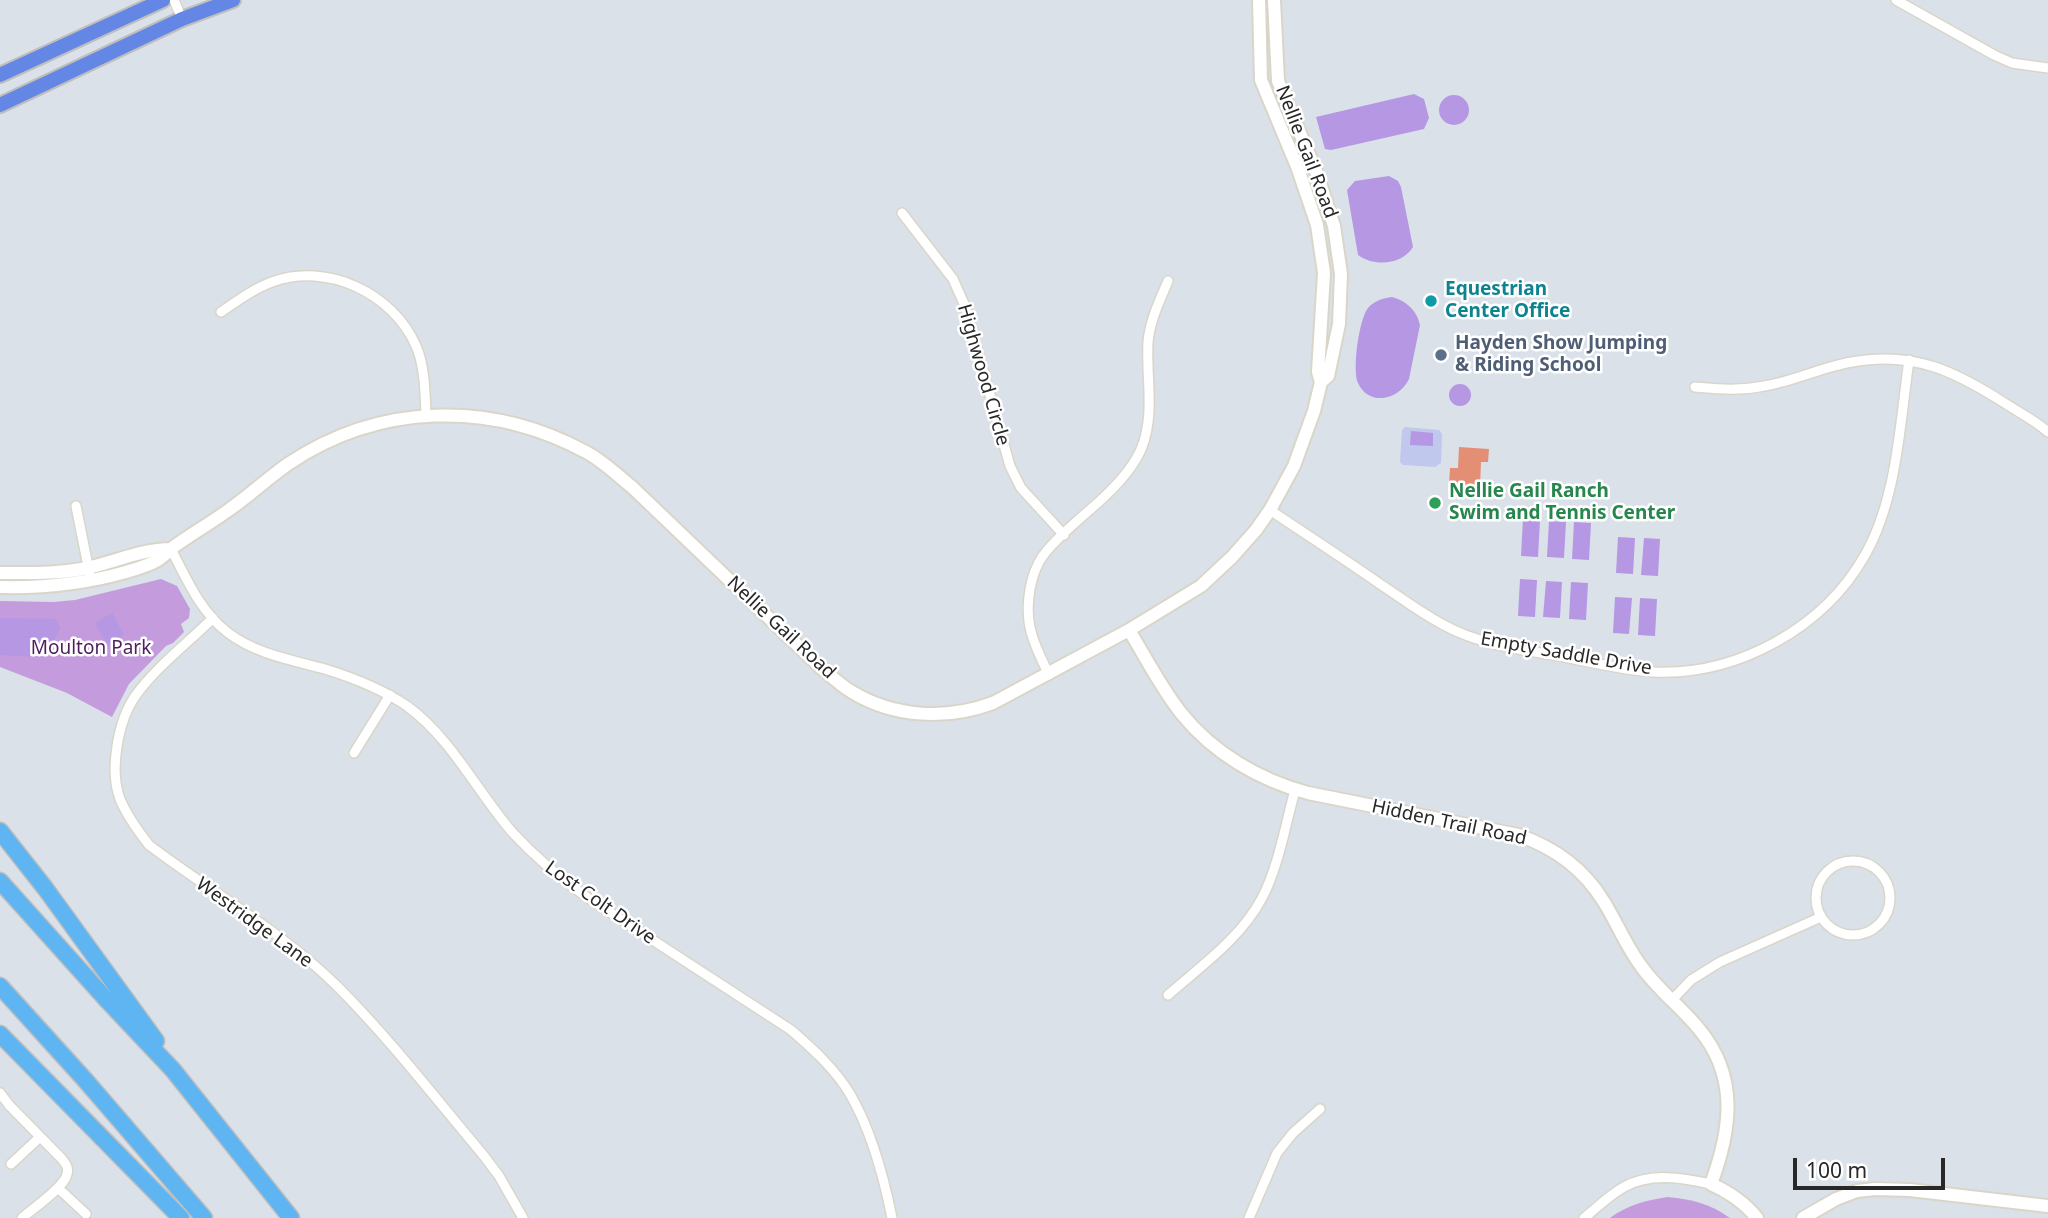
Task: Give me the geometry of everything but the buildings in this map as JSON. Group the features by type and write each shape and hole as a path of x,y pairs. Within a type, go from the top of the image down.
{"highway":[{"path":"0,831 154,1037 173,1070"},
{"path":"0,881 173,1070 291,1218"},
{"path":"0,986 204,1218"},
{"path":"0,1034 181,1218"}],"main road":[{"path":"0,75 163,0"},
{"path":"0,105 181,19 233,0"}],"street":[{"path":"174,0 181,19"},
{"name":"Nellie Gail Road","path":"0,587 46,587 90,574 153,549 171,548 211,523 290,463 359,428 426,415 473,416 515,424 551,436 588,453 632,487 818,665 852,692 882,705 912,713 952,714 993,703 1129,630 1201,586 1232,557 1270,510 1294,466 1314,411 1321,382 1318,372 1324,273 1317,225 1298,169 1261,79 1259,0"},
{"name":"Nellie Gail Road","path":"1274,0 1278,80 1316,171 1334,226 1341,274 1339,324 1328,376 1321,382"},
{"path":"1896,0 2011,63 2048,68"},
{"name":"Highwood Circle","path":"902,213 953,279 965,306 1002,443 1021,488 1065,535"},
{"path":"221,312 273,281 295,277 318,276 341,280 363,289 398,317 417,348 426,415"},
{"path":"1049,675 1032,636 1028,618 1032,582 1039,562 1049,549 1112,489 1130,468 1140,450 1148,430 1150,409 1148,338 1168,281"},
{"path":"1695,387 1731,391 1766,386 1856,361 1889,358 1909,360 1950,372 1973,383 2048,432"},
{"name":"Empty Saddle Drive","path":"1270,510 1434,620 1471,637 1514,648 1654,672 1720,664 1760,650 1814,616 1836,595 1866,555 1887,501 1909,360"},
{"path":"76,506 90,574"},
{"name":"Lost Colt Drive","path":"171,548 188,582 213,618 226,631 248,645 271,654 350,677 390,695 408,707 440,736 511,831 537,858 588,898 791,1030 815,1050 850,1094 863,1120 887,1190 892,1218"},
{"name":"Nellie Gail Road","path":"0,573 90,574"},
{"name":"Westridge Lane","path":"213,618 163,665 135,696 121,724 117,747 119,797 133,824 149,845 288,944 336,985 484,1156 523,1218"},
{"name":"Hidden Trail Road","path":"1129,630 1181,713 1194,728 1247,770 1295,790 1526,837 1547,847 1575,868 1597,891 1641,967 1700,1030 1716,1056 1726,1085 1728,1118 1727,1135 1711,1184"},
{"path":"354,753 390,695"},
{"path":"1168,995 1223,946 1248,919 1262,898 1295,790"},
{"path":"1847,861 1862,862 1875,868 1884,879 1889,892 1889,907 1872,930 1858,934 1844,933 1830,927 1821,917 1816,903 1817,889 1823,876 1833,866 1847,861"},
{"path":"1672,1000 1691,980 1720,962 1821,917"},
{"path":"0,1093 66,1164 68,1172 58,1188 22,1218"},
{"path":"1249,1218 1277,1153 1293,1133 1320,1109"},
{"path":"11,1164 40,1137"},
{"path":"1584,1218 1625,1186 1673,1177 1711,1184 1724,1190 1757,1218"},
{"path":"58,1188 86,1214"},
{"path":"1804,1218 1836,1199 1875,1189 1899,1189 2048,1206"}],"green space":[{"name":"Moulton Park","path":"161,579 177,586 190,609 189,618 181,624 184,632 166,646 129,684 112,717 67,693 0,667 0,601 75,600"},
{"path":"1668,1197 1700,1203 1730,1218 1610,1218 1638,1204"}],"sand":[{"path":"1405,427 1439,430 1442,434 1441,463 1435,467 1403,465 1400,462 1402,430"}],"shaded area":[{"path":"1414,94 1424,99 1429,118 1424,129 1331,150 1325,149 1316,117"},
{"path":"1454,95 1465,99 1469,110 1465,121 1454,125 1443,121 1439,110 1443,99"},
{"path":"1389,176 1398,181 1401,187 1413,247 1395,261 1372,261 1358,255 1347,190 1355,181"},
{"path":"1392,297 1410,307 1420,325 1409,379 1398,392 1384,398 1376,398 1363,391 1358,383 1357,345 1368,308 1379,300"},
{"path":"1456,384 1464,384 1471,391 1471,399 1464,406 1456,406 1449,399 1449,391"},
{"path":"1411,431 1433,433 1433,446 1410,445"},
{"path":"1459,447 1489,449 1488,462 1481,462 1480,487 1449,485 1450,468 1458,468"},
{"path":"1523,519 1540,520 1538,557 1521,556"},
{"path":"1549,521 1566,522 1564,558 1547,557"},
{"path":"1574,522 1591,523 1589,560 1572,559"},
{"path":"1618,537 1635,538 1633,574 1616,573"},
{"path":"1644,538 1660,539 1658,576 1641,575"},
{"path":"1520,579 1537,580 1535,617 1518,616"},
{"path":"1546,581 1562,582 1560,618 1543,617"},
{"path":"1571,582 1588,583 1586,620 1569,619"},
{"path":"1615,597 1632,598 1629,634 1613,633"},
{"path":"1640,598 1657,599 1655,636 1638,635"},
{"path":"112,613 124,635 107,644 95,623"},
{"path":"0,618 56,619 60,628 50,650 42,657 0,655"}],"place":[{"name":"Equestrian Center Office","path":"1431,301"},
{"name":"Hayden Show Jumping & Riding School","path":"1441,355"},
{"name":"Nellie Gail Ranch Swim and Tennis Center","path":"1435,503"}]}
